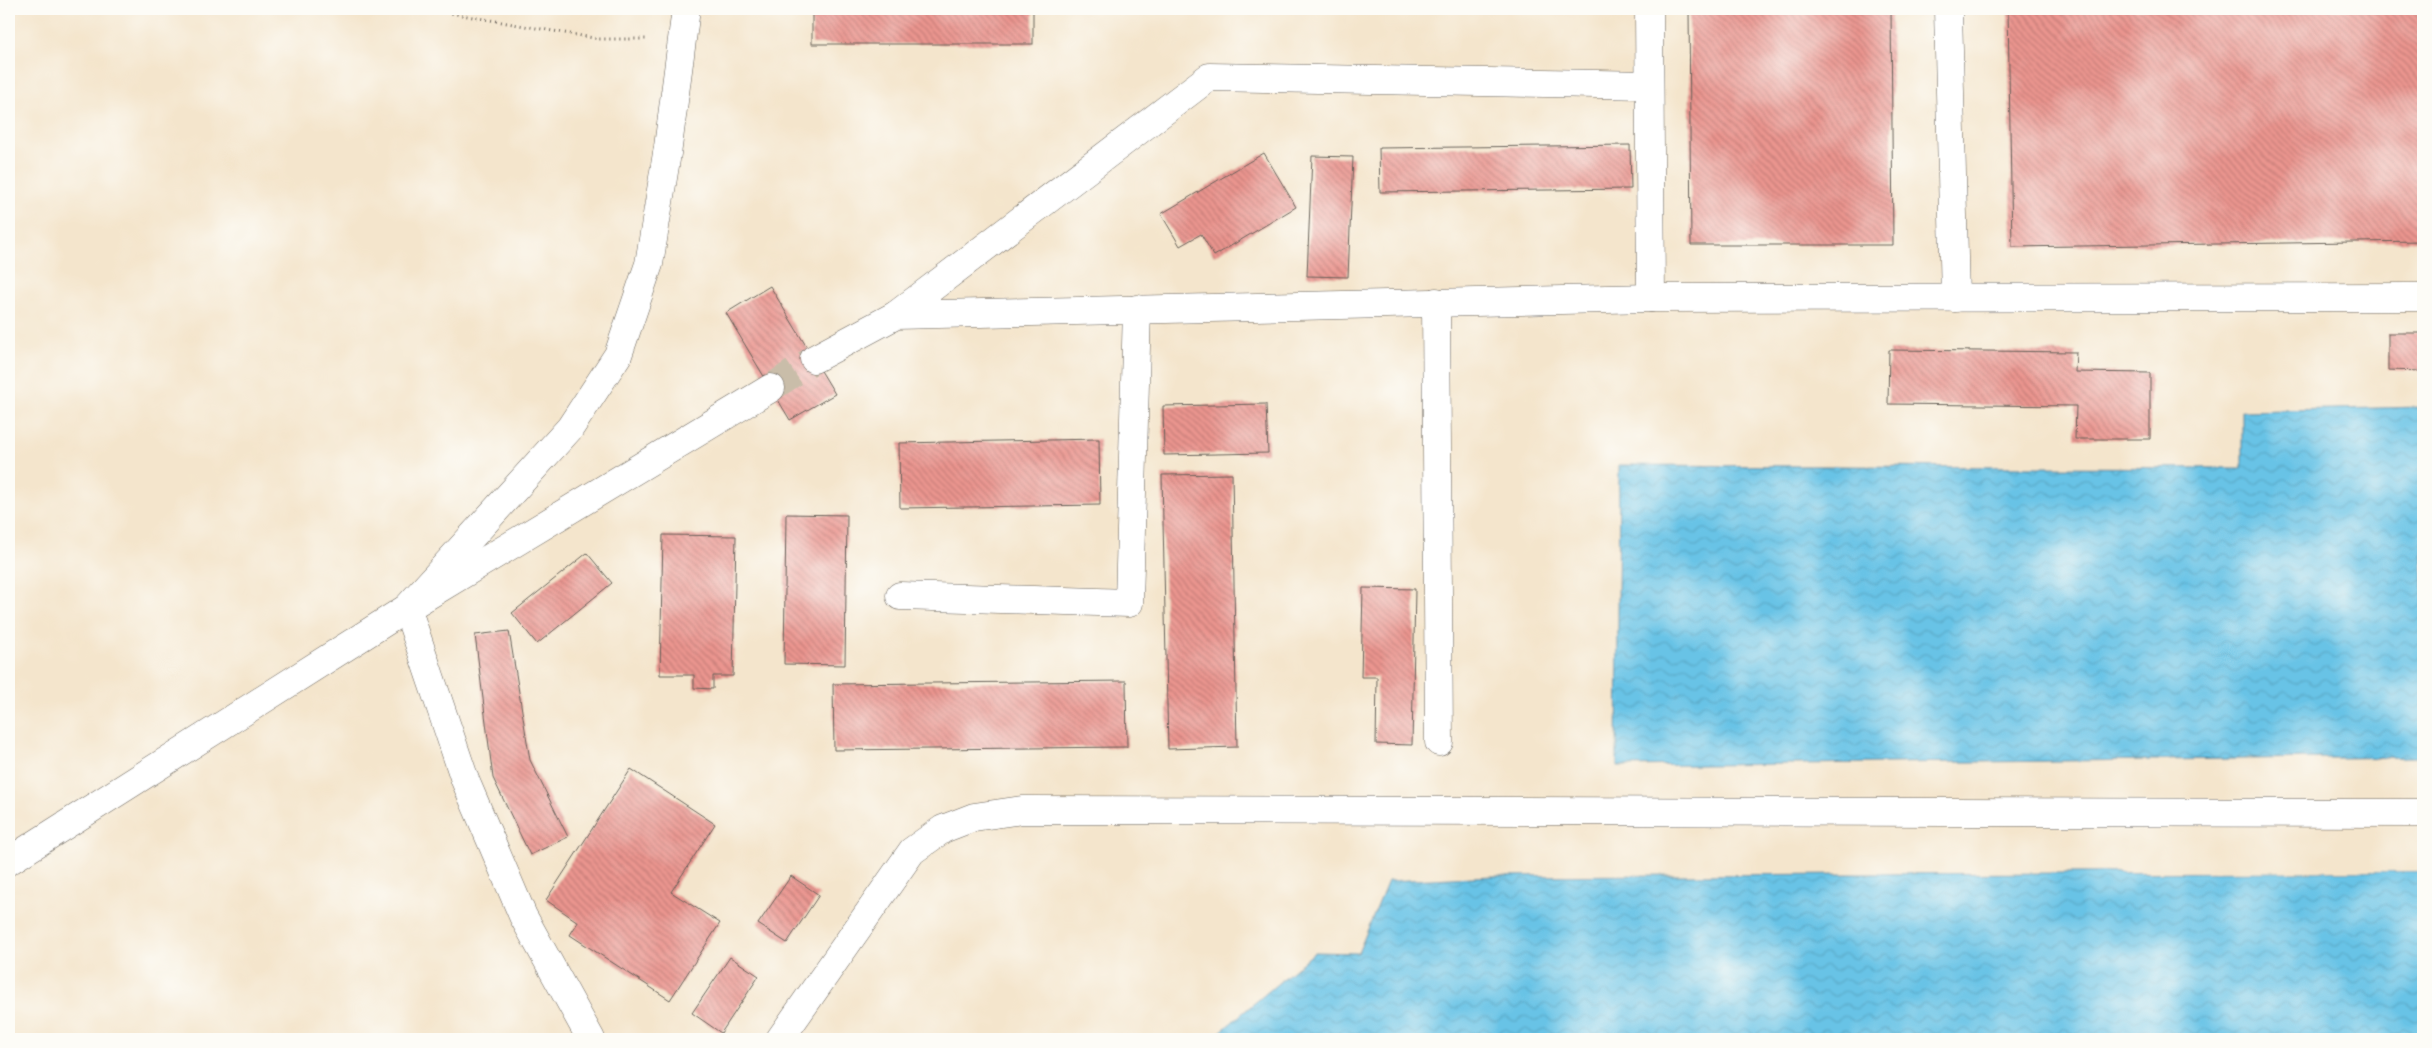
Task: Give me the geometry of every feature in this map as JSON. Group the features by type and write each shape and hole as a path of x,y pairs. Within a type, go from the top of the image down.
{"street":[{"path":"407,608 570,428 618,355 649,264 684,39 686,9"},
{"path":"1649,9 1651,298"},
{"path":"1948,9 1955,298"},
{"path":"814,359 896,315 1209,76 1649,85"},
{"path":"896,315 1651,298 2423,297"},
{"path":"1436,302 1439,742"},
{"path":"900,596 1129,603 1137,309"},
{"path":"9,862 407,608 771,388"},
{"path":"407,608 466,780 523,916 591,1039"},
{"path":"780,1039 912,851 943,829 974,817 1022,810 2423,813"}],"path":[{"path":"427,9 599,38 684,39"}],"water":[{"path":"2423,407 2423,757 1617,766 1619,465 2242,468 2242,411"},
{"path":"2423,871 2423,1039 1212,1039 1315,952 1358,953 1388,881 1494,876"}],"pier":[{"path":"2423,868 2423,871 1475,874 1494,873"}],"building":[{"path":"812,9 1033,9 1033,44 812,44"},
{"path":"1689,9 1891,9 1893,245 1691,245"},
{"path":"2008,9 2423,9 2423,241 2012,247"},
{"path":"1630,145 1631,189 1380,192 1379,148"},
{"path":"1264,153 1296,207 1214,256 1201,234 1180,246 1161,214"},
{"path":"1312,156 1353,157 1348,277 1307,276"},
{"path":"770,286 835,394 790,420 726,313"},
{"path":"2388,333 2423,333 2423,371 2388,370"},
{"path":"1889,350 2076,352 2075,372 2150,373 2150,439 2075,439 2076,406 1888,404"},
{"path":"1266,404 1268,453 1164,455 1163,406"},
{"path":"1099,439 1100,505 900,508 899,443"},
{"path":"1232,474 1237,747 1168,749 1162,475"},
{"path":"786,514 847,515 845,665 784,664"},
{"path":"663,535 736,536 733,676 713,676 713,689 694,688 694,675 660,675"},
{"path":"587,553 612,583 537,644 512,613"},
{"path":"1363,588 1415,589 1412,745 1376,744 1377,677 1361,677"},
{"path":"509,631 530,760 568,837 530,855 493,778 475,635"},
{"path":"1126,681 1127,747 834,750 833,684"},
{"path":"631,769 715,824 671,892 720,923 670,1000 570,935 578,922 546,900"},
{"path":"791,876 819,895 787,943 758,924"},
{"path":"730,957 759,976 721,1033 692,1013"}],"tunnel":[{"path":"771,388 814,359"}]}
